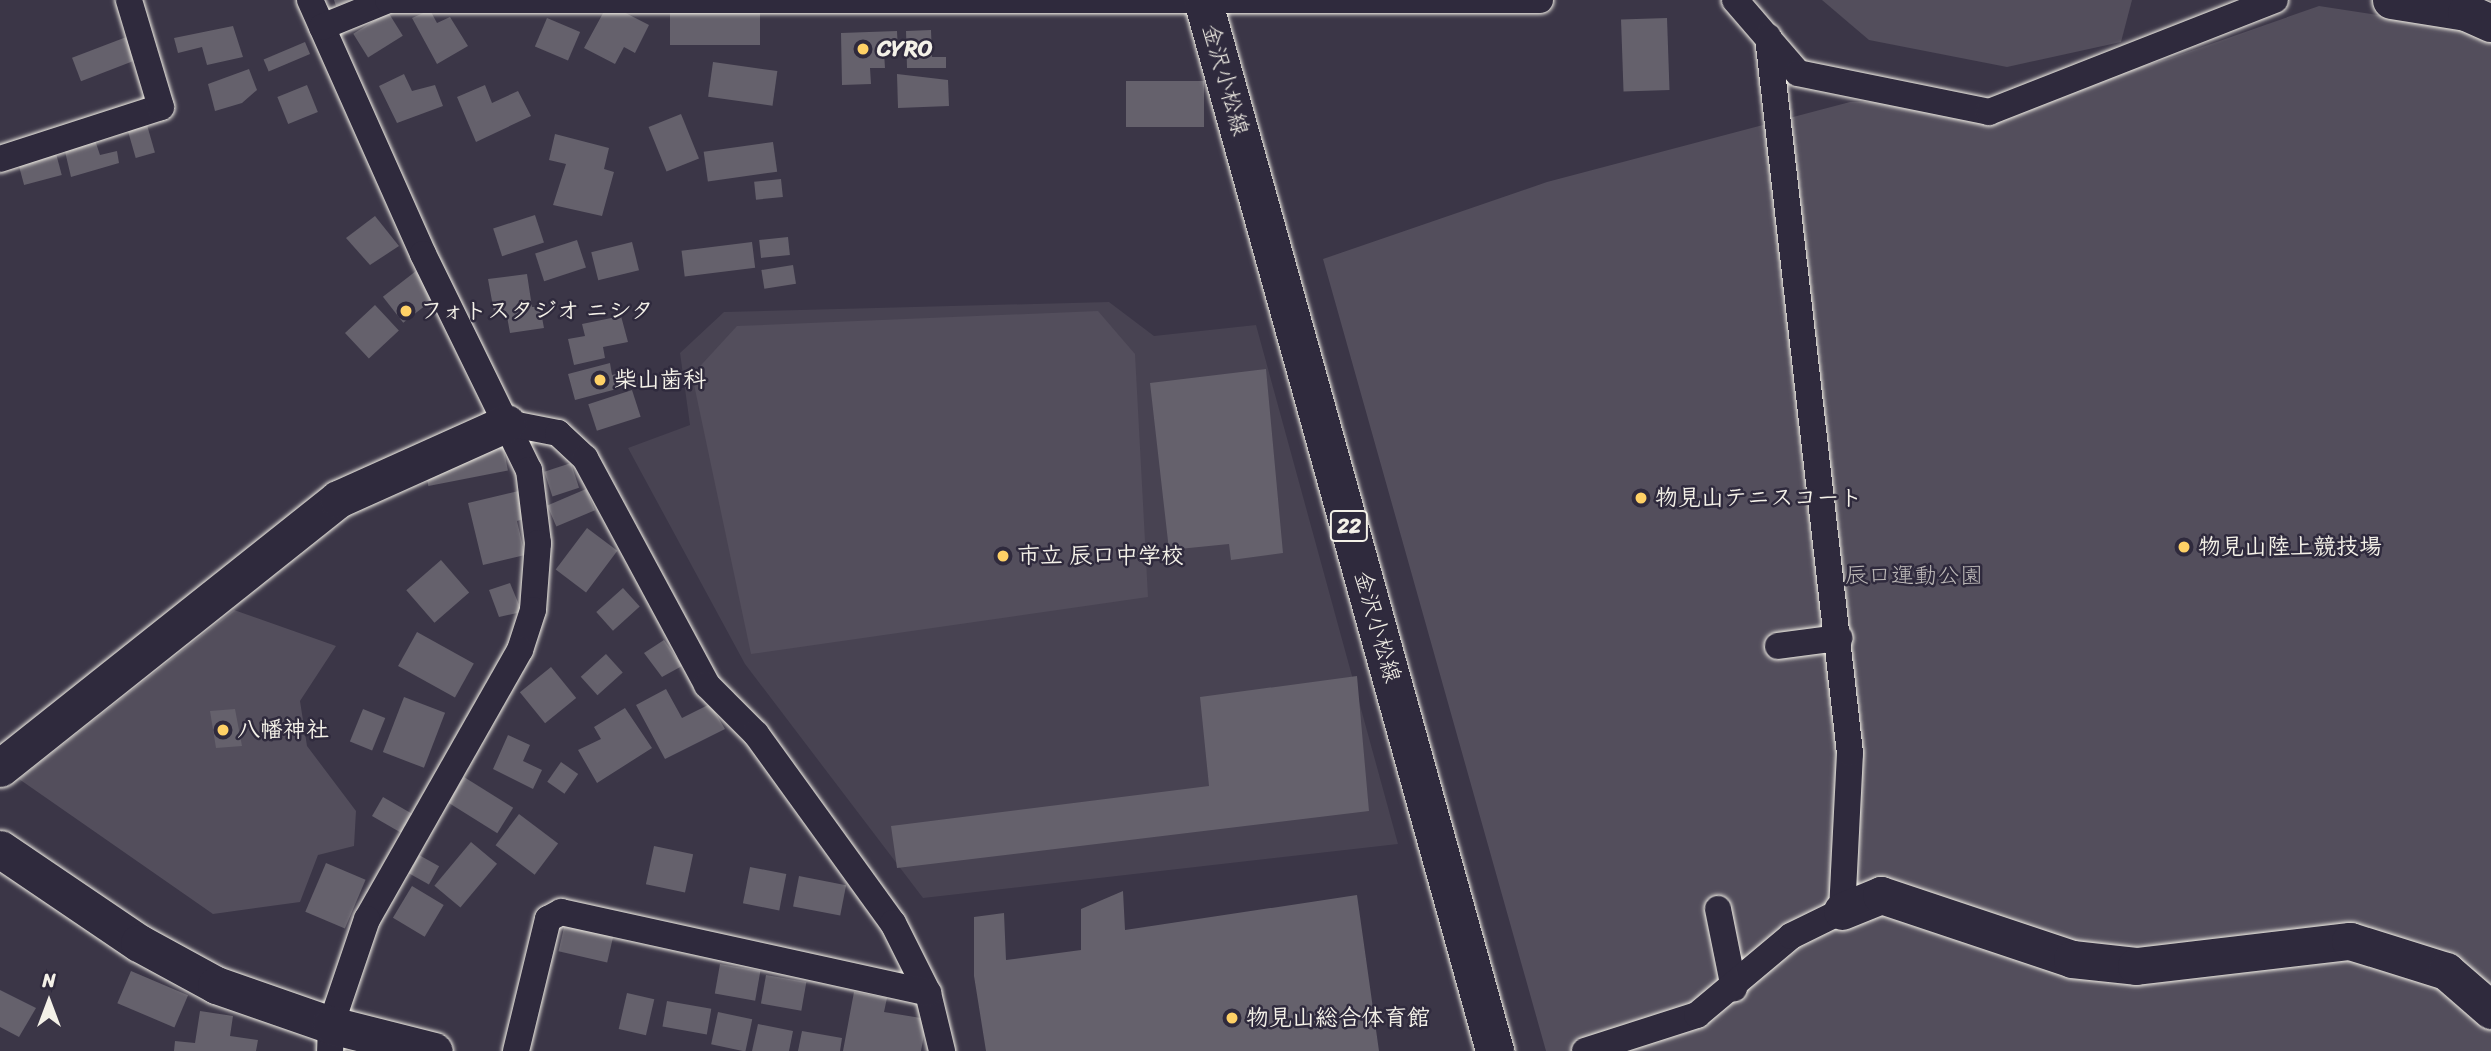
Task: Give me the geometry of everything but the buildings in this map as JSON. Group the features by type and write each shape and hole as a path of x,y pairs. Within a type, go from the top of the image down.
{"main road":[{"name":"金沢小松線","path":"1203,1 1495,1051"}],"street":[{"path":"0,159 161,107 129,0"},
{"path":"310,0 529,470 538,542 533,610 514,660 367,919 330,1038"},
{"path":"322,27 388,0 1540,0"},
{"path":"1735,0 1798,74 1989,112 2275,0"},
{"path":"2390,0 2466,12 2491,23"},
{"path":"1768,37 1839,638 1850,753 1842,911"},
{"path":"0,768 338,499 507,423 558,433 585,458 707,685 756,734 893,923 928,993 942,1051"},
{"path":"1778,646 1839,638"},
{"path":"0,849 139,943 216,985 330,1038 434,1051"},
{"path":"1585,1051 1697,1014 1734,988 1791,936 1881,895 2072,959 2136,966 2350,941 2446,971 2491,1010"},
{"path":"1718,909 1734,988"},
{"path":"516,1051 548,919 561,912 928,993"}],"shaded area":[{"name":"市立 辰口中学校","path":"1109,302 1154,336 1256,325 1398,844 923,898 745,664 628,448 690,425 680,353 724,312"}],"green space":[{"path":"1822,0 2132,0 2121,42 2007,67 1869,40"},
{"name":"辰口運動公園","path":"2319,6 2469,29 2491,38 2491,1051 1546,1051 1323,259 1547,182 1850,102 2008,103 2168,59"},
{"path":"1098,311 1135,354 1148,597 751,654 692,375 737,326"},
{"path":"234,610 336,646 300,701 307,746 356,811 354,846 318,855 300,902 213,914 19,779"}],"place":[{"name":"CYRO","path":"863,49"},
{"name":"フォトスタジオ ニシタ","path":"406,311"},
{"name":"柴山歯科","path":"600,380"},
{"name":"物見山テニスコート","path":"1641,498"},
{"name":"物見山陸上競技場","path":"2184,547"},
{"name":"市立 辰口中学校","path":"1003,556"},
{"name":"八幡神社","path":"223,730"},
{"name":"物見山総合体育館","path":"1232,1018"}]}
